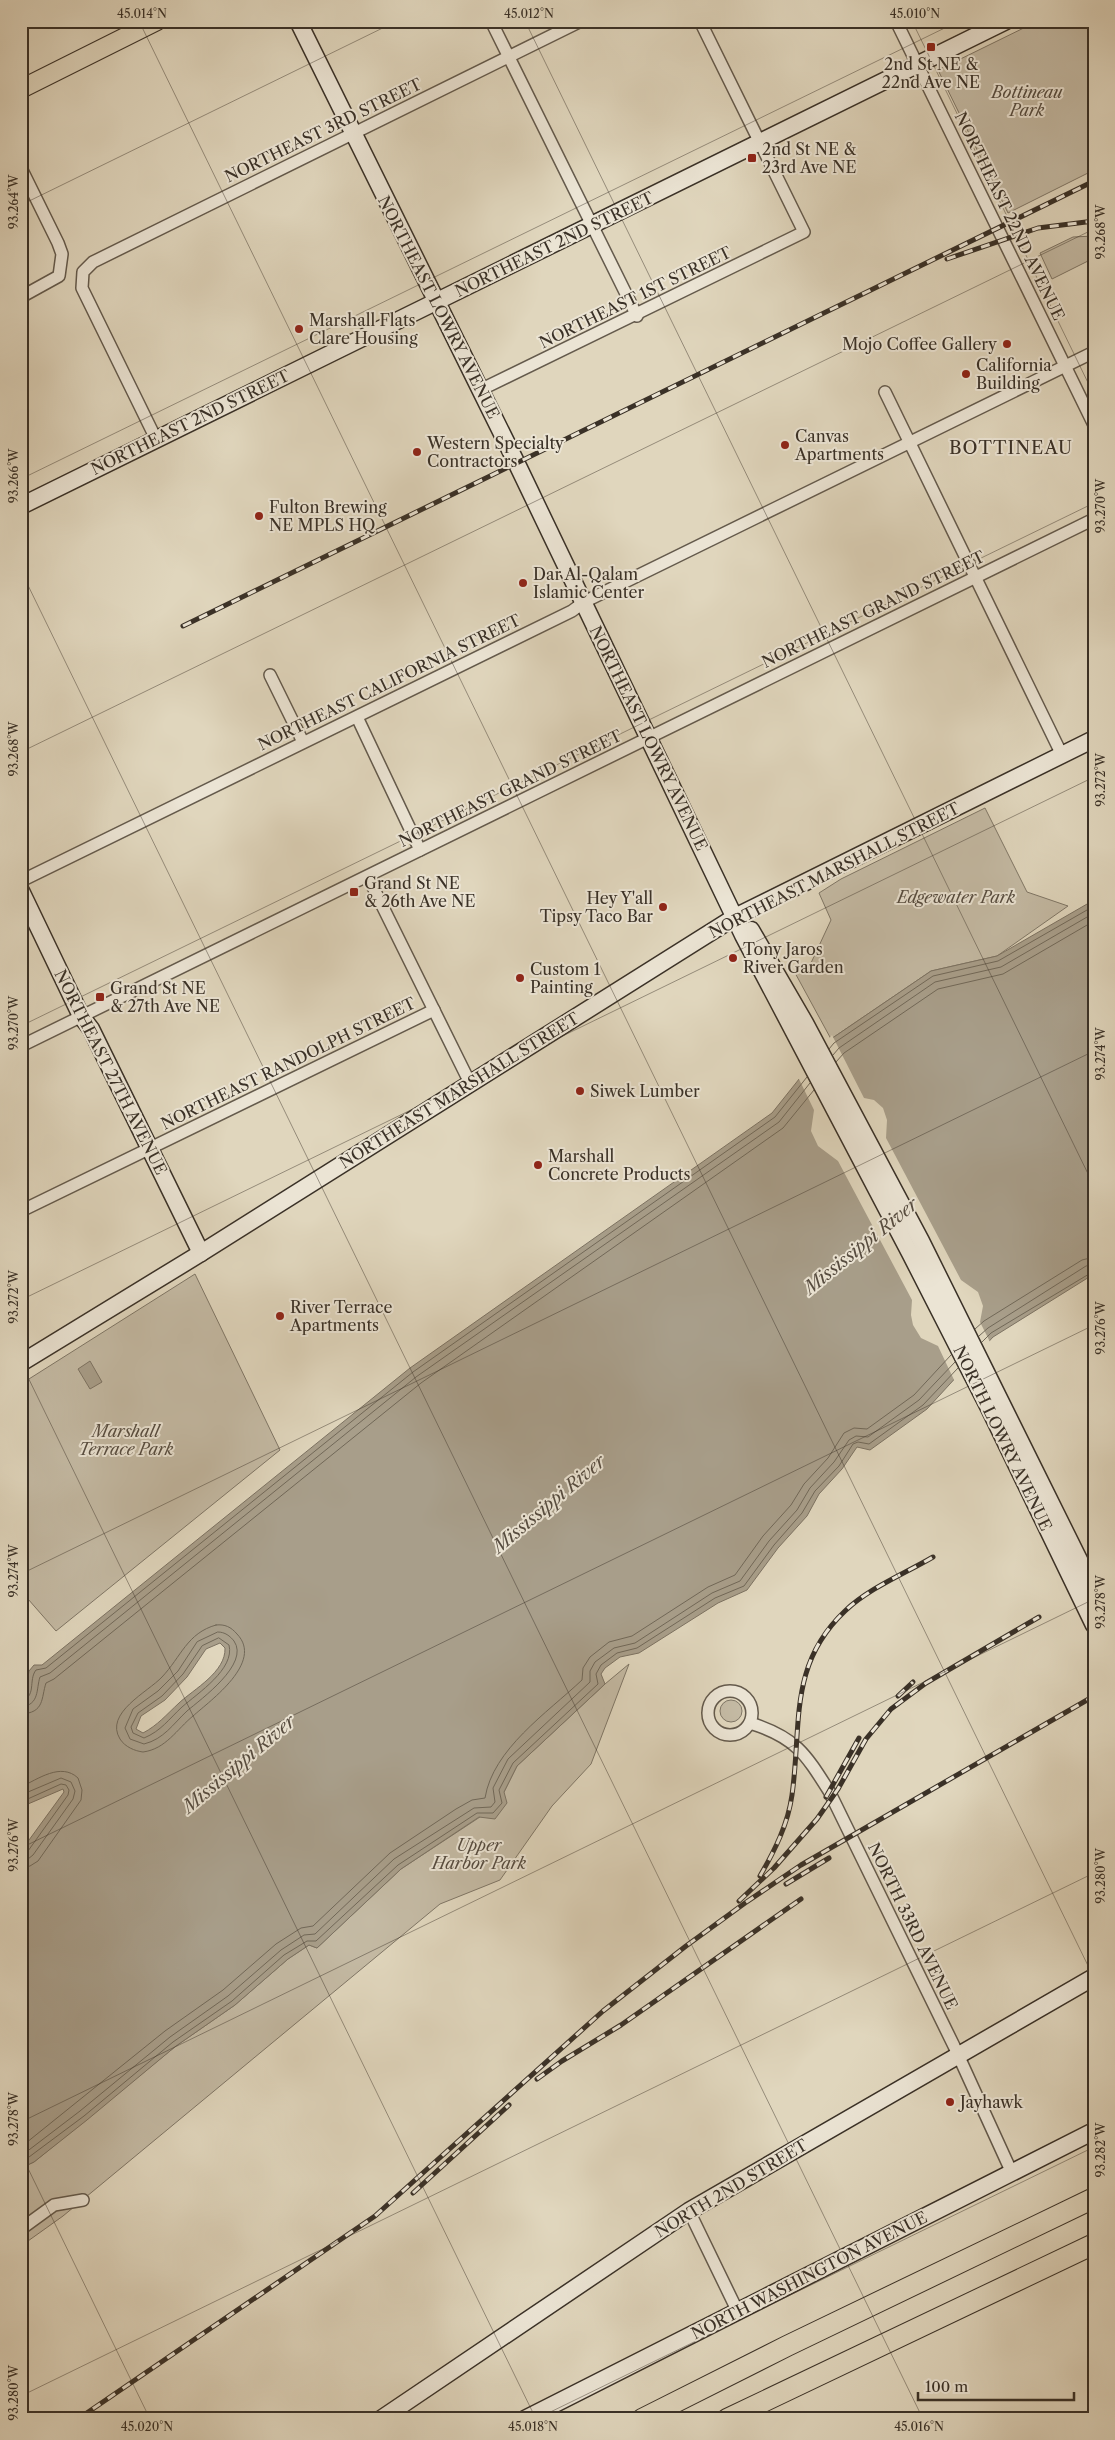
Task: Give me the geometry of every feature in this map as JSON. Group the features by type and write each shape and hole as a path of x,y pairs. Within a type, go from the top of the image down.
{"highway":[{"path":"642,2419 787,2346 1094,2198"},
{"path":"727,2419 1094,2244"}],"main road":[{"path":"21,89 157,21"}],"street":[{"name":"NORTHEAST LOWRY AVENUE","path":"298,21 584,602 735,917 798,1027 915,1247"},
{"path":"491,21 636,316"},
{"name":"NORTHEAST 3RD STREET","path":"156,439 82,288 83,272 93,262 581,21"},
{"path":"700,21 761,144"},
{"name":"NORTHEAST 22ND AVENUE","path":"896,21 1094,425"},
{"name":"NORTHEAST 2ND STREET","path":"21,506 437,303 591,225 761,144 1006,21"},
{"name":"NORTHEAST 1ST STREET","path":"480,390 636,316 804,232 761,144"},
{"path":"21,168 62,254 62,267 58,276 51,282 21,297"},
{"name":"NORTHEAST CALIFORNIA STREET","path":"21,882 572,611 584,602 910,444 1094,352"},
{"path":"885,392 1062,755"},
{"name":"NORTHEAST GRAND STREET","path":"21,1046 1094,519"},
{"path":"270,674 303,742"},
{"path":"357,716 420,850"},
{"name":"NORTHEAST MARSHALL STREET","path":"21,1363 201,1254 735,917 1094,739"},
{"path":"368,877 470,1083"},
{"name":"NORTHEAST 27TH AVENUE","path":"21,891 81,1016 91,1028 201,1254"},
{"name":"NORTHEAST RANDOLPH STREET","path":"21,1211 434,1010"},
{"name":"NORTH LOWRY AVENUE","path":"915,1247 1094,1590"},
{"name":"NORTH LOWRY AVENUE","path":"915,1247 989,1408 1094,1625"},
{"name":"NORTH 33RD AVENUE","path":"750,1723 770,1729 796,1745 807,1756 824,1784 1012,2173"},
{"name":"NORTH 2ND STREET","path":"380,2419 689,2211 1094,1977"},
{"name":"NORTH WASHINGTON AVENUE","path":"525,2419 737,2310 1094,2132"},
{"path":"21,2229 54,2205 83,2200"},
{"path":"689,2211 737,2310"}],"green space":[{"name":"Bottineau Park","path":"1038,21 1094,21 1094,170 1008,213 938,70"},
{"path":"1094,236 1094,258 1052,279 1040,253 1073,237"},
{"name":"Edgewater Park","path":"985,808 1027,892 1068,906 997,956 931,971 831,1039 794,971 811,963 831,920 819,893 841,879"},
{"name":"Marshall Terrace Park","path":"195,1274 280,1450 56,1631 21,1591 21,1384"},
{"name":"Upper Harbor Park","path":"629,1664 591,1764 552,1806 500,1880 440,1904 63,2216 21,2246 21,2168 34,2162 176,2046 235,2005 288,1959 309,1945 317,1948 401,1869 480,1817 504,1792 517,1766"},
{"path":"731,1700 739,1703 742,1711 739,1719 731,1722 723,1719 720,1711 723,1703"}],"water":[{"name":"Mississippi River","path":"1094,900 1094,1274 993,1337 927,1409 870,1450 857,1447 842,1469 819,1494 807,1516 778,1548 747,1590 718,1603 639,1653 620,1657 605,1668 601,1674 605,1684 517,1766 504,1792 507,1803 495,1819 479,1817 401,1869 317,1948 309,1945 288,1959 235,2005 176,2046 34,2162 21,2168 21,1851 64,1792 63,1789 21,1807 21,1697 27,1692 23,1687 27,1684 29,1671 34,1665 42,1665 410,1368 772,1113 831,1039 931,971 997,956","holes":["220,1643 225,1648 224,1657 220,1665 208,1679 153,1727 143,1733 136,1729 141,1716 165,1700 187,1677 206,1649"]},
{"path":"90,1361 102,1382 90,1389 78,1369"}],"pier":[{"path":"832,1035 864,1098 874,1100 883,1108 887,1120 886,1138 961,1280 978,1292 983,1306 980,1322 991,1344 955,1382 938,1346 921,1338 913,1325 911,1315 912,1300 838,1161 818,1146 811,1131 814,1110 798,1077"}],"railway":[{"path":"183,626 1094,181"},
{"path":"947,259 1038,228 1094,221"},
{"path":"760,1876 780,1837 790,1806 801,1697 806,1674 814,1653 827,1631 854,1603 876,1588 933,1557"},
{"path":"739,1901 774,1868 817,1819 838,1789 866,1739 891,1709 926,1683 1039,1617"},
{"path":"898,1696 913,1682"},
{"path":"78,2419 375,2216 603,2011 745,1903 801,1865 1094,1696"},
{"path":"826,1797 859,1738"},
{"path":"786,1884 829,1858"},
{"path":"537,2079 562,2061 621,2025 801,1899"},
{"path":"413,2193 509,2105"}],"place":[{"name":"2nd St NE & 22nd Ave NE","path":"931,47"},
{"name":"2nd St NE & 23rd Ave NE","path":"752,158"},
{"name":"Marshall Flats Clare Housing","path":"299,329"},
{"name":"Mojo Coffee Gallery","path":"1007,344"},
{"name":"California Building","path":"966,374"},
{"name":"Canvas Apartments","path":"785,445"},
{"name":"Western Specialty Contractors","path":"417,452"},
{"name":"Fulton Brewing NE MPLS HQ","path":"259,516"},
{"name":"Dar Al-Qalam Islamic Center","path":"523,583"},
{"name":"Grand St NE & 26th Ave NE","path":"354,892"},
{"name":"Hey Y'all Tipsy Taco Bar","path":"663,907"},
{"name":"Tony Jaros River Garden","path":"733,958"},
{"name":"Custom 1 Painting","path":"520,978"},
{"name":"Grand St NE & 27th Ave NE","path":"100,997"},
{"name":"Siwek Lumber","path":"580,1091"},
{"name":"Marshall Concrete Products","path":"538,1165"},
{"name":"River Terrace Apartments","path":"280,1316"},
{"name":"Jayhawk","path":"950,2102"}],"district":[{"name":"BOTTINEAU","path":"1011,448"}]}
